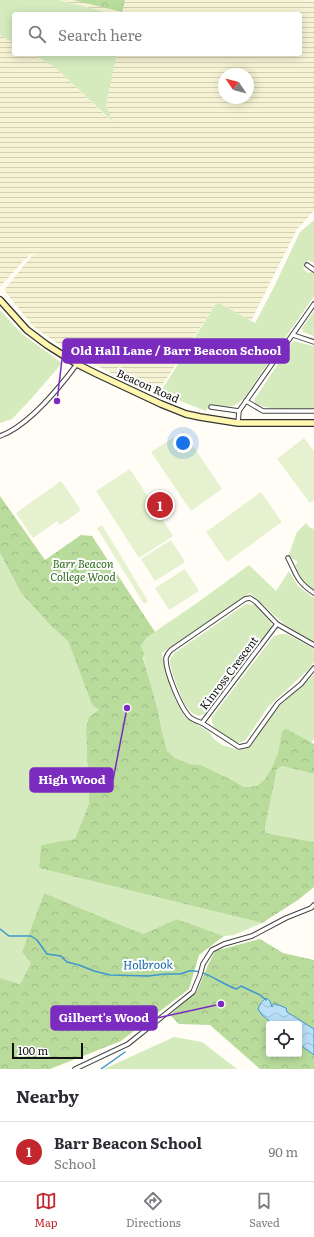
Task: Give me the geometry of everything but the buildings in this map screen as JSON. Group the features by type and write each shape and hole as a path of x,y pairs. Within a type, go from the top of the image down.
{"main road":[{"name":"Beacon Road","path":"0,300 27,330 77,364 135,393 186,414 238,423 314,423"}],"street":[{"path":"307,265 314,270"},
{"path":"238,423 240,412 246,401 314,304"},
{"path":"293,335 314,342"},
{"path":"0,436 7,434 39,408 77,364"},
{"path":"246,401 263,411 314,411"},
{"path":"211,407 240,412"},
{"path":"288,558 298,580 314,593"},
{"path":"291,563 295,562"},
{"path":"202,723 191,718 182,707 172,682 166,660 167,655 171,650 245,599 250,598 256,602 277,624 314,645"},
{"name":"Kinross Crescent","path":"277,624 202,723 239,747 248,746 278,703 301,684 314,668"},
{"path":"75,1069 128,1044 193,992 203,964 212,950 224,944 252,936 286,918 311,908 314,905"}],"shaded area":[{"path":"58,0 314,1 314,211 297,229 251,321 219,303 215,305 157,393 120,378 64,348 33,326 4,290 35,252 24,260 0,287 0,35 12,42 12,56 36,56 56,68 112,122 106,105 117,56 302,56 302,12 106,12"}],"green space":[{"path":"0,0 58,0 106,12 12,12 12,42 0,35"},
{"path":"73,0 125,0 122,12"},
{"path":"36,56 117,56 106,105 113,122 56,68"},
{"path":"314,220 314,263 308,260 303,269 308,273 314,273 314,296 245,397 233,406 210,404 206,411 162,394 163,388 215,305 219,303 255,323 300,232"},
{"path":"0,310 22,334 62,363 12,419 0,423"},
{"path":"314,311 314,336 303,332 302,328"},
{"path":"293,341 314,346 314,409 276,409 261,406 255,403 254,400"},
{"path":"183,431 222,489 191,511 151,452"},
{"path":"304,438 314,451 314,500 310,503 277,459"},
{"path":"130,469 173,536 139,558 96,491"},
{"path":"61,481 81,510 60,525 57,521 33,538 16,513"},
{"path":"261,492 282,522 227,562 206,532"},
{"name":"Barr Beacon College Wood","path":"0,496 45,560 81,535 92,536 155,632 147,637 141,646 167,751 175,758 190,764 201,765 244,787 257,786 265,779 271,769 278,753 282,732 285,728 314,744 314,774 282,766 277,769 265,828 265,832 268,833 314,842 314,887 298,900 262,923 39,868 41,845 75,839 89,803 86,729 89,717 99,710 92,705 68,641 52,627 21,593 0,553"},
{"path":"306,523 309,527 314,529 314,591 303,582 297,574 295,567 297,561 288,557 297,532"},
{"path":"102,525 148,601 144,604 97,528"},
{"path":"171,540 185,562 155,581 141,559"},
{"path":"0,553 21,593 52,627 68,641 92,705 99,710 86,729 89,803 75,840 41,845 39,868 262,923 234,935 224,936 177,919 143,934 44,893 22,952 31,963 20,984 0,978"},
{"path":"249,565 276,591 289,571 298,586 314,598 314,642 285,625 250,593 162,653 175,699 184,715 210,733 214,739 222,745 239,750 251,746 276,709 314,675 314,739 311,743 284,728 278,753 265,779 257,786 244,787 201,765 190,764 175,758 167,752 157,705 149,681 141,646 147,637"},
{"path":"185,569 199,591 169,610 155,588"},
{"path":"246,604 255,605 271,621 272,628 205,714 198,716 188,709 182,698 172,671 170,662 171,658 176,652"},
{"path":"280,634 287,634 314,649 314,662 308,670 268,707 245,741 238,743 220,733 213,726 212,717 273,637"},
{"path":"282,766 314,774 314,842 265,832 277,769 278,767"},
{"path":"44,893 143,934 177,919 224,936 199,955 189,989 121,1041 50,1069 0,1069 0,978 20,984 31,963 22,952"},
{"path":"260,939 283,953 314,960 314,1029 287,1012 272,1007 271,1004 262,1001 262,1015 269,1021 266,1021 266,1057 302,1057 302,1046 314,1055 314,1069 260,1069 210,1025 179,1024 170,1015 197,991 215,951"},
{"path":"174,1037 202,1042 237,1069 104,1069"}],"water":[{"path":"266,998 270,1001 272,1007 275,1003 276,1005 286,1008 287,1012 301,1021 269,1021 262,1015 258,1009 260,1004"},
{"path":"302,1021 314,1029 314,1055 302,1046"}],"waterway":[{"name":"Holbrook","path":"0,929 9,936 31,936 37,940 47,954 61,956 67,962 94,971 110,975 148,976 180,974 189,971 201,972 237,989 241,986 260,995 266,1000"},
{"path":"101,1069 125,1052"}],"place":[{"name":"Old Hall Lane / Barr Beacon School","path":"57,401"},
{"name":"Barr Beacon School","path":"160,505"},
{"name":"High Wood","path":"127,708"},
{"name":"Gilbert's Wood","path":"221,1004"}]}
